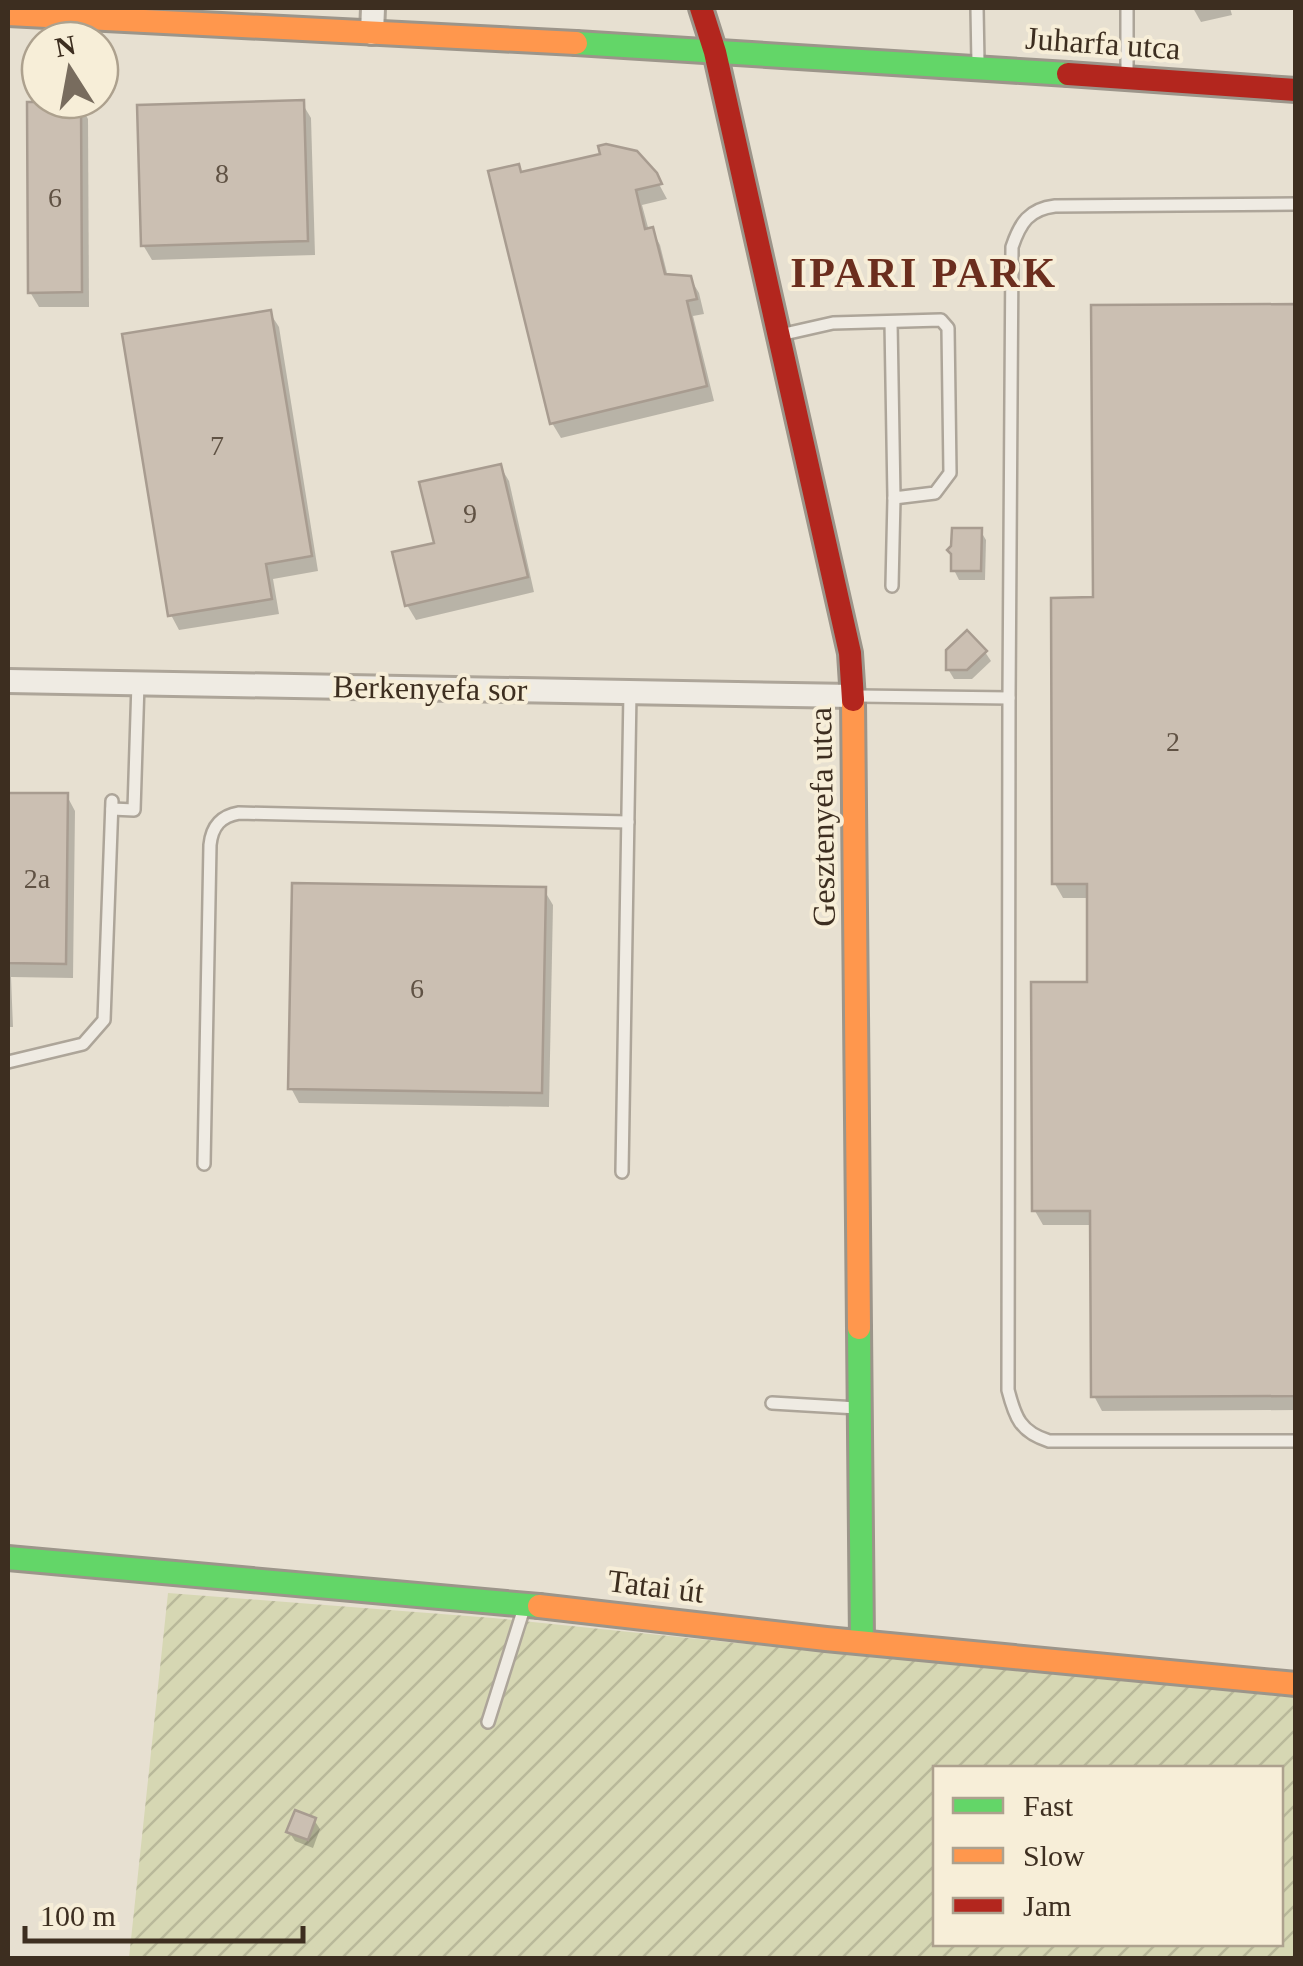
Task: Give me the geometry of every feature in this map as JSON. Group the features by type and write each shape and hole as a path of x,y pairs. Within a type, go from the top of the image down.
{"street":[{"path":"372,33 373,8"},
{"name":"Gesztenyefa utca","path":"701,8 715,52 843,619 853,696 862,1642"},
{"name":"Juharfa utca","path":"8,14 978,67 1296,90"},
{"name":"Berkenyefa sor","path":"8,680 853,696"},
{"name":"Tatai út","path":"8,1558 525,1604 862,1642 1296,1684"}],"lane":[{"path":"978,8 978,67"},
{"path":"1126,77 1127,8"},
{"path":"1296,204 1040,208 1018,228 1012,247 1008,1390 1016,1418 1028,1434 1048,1441 1296,1441"},
{"path":"780,334 833,324 933,318 948,328 950,473 936,493 894,498"},
{"path":"891,322 892,586"},
{"path":"8,1062 84,1044 104,1020 112,805 134,810 138,683"},
{"path":"622,1172 630,692"},
{"path":"853,696 1009,698"},
{"path":"204,1164 210,845 211,833 222,818 240,813 628,822"},
{"path":"772,1402 860,1408"},
{"path":"488,1722 525,1604"}],"green space":[{"path":"168,1593 493,1618 864,1656 1295,1685 1295,1958 129,1958"}],"building":[{"path":"304,100 308,241 141,246 137,105"},
{"path":"27,120 81,120 82,292 28,293"},
{"path":"606,144 637,151 662,184 636,190 645,229 653,227 665,274 691,276 697,299 687,301 707,386 550,424 488,171 519,164 521,172 600,154 598,146"},
{"path":"1296,304 1296,1396 1091,1397 1090,1211 1032,1211 1031,982 1087,982 1087,884 1052,884 1051,598 1093,597 1091,305"},
{"path":"271,310 312,556 266,564 272,599 168,616 122,334"},
{"path":"501,464 528,577 405,606 392,552 434,543 419,482"},
{"path":"952,528 982,528 981,571 951,571 951,554 947,550 951,546"},
{"path":"967,630 987,651 967,670 946,670 946,650"},
{"path":"8,793 68,793 66,964 8,963"},
{"path":"292,883 546,887 542,1093 288,1089"},
{"path":"295,1810 316,1818 308,1840 286,1832"}],"traffic: fast":[{"path":"576,43 1068,74"},
{"path":"859,1328 862,1642"},
{"path":"8,1558 539,1606"}],"traffic: slow":[{"path":"8,14 576,43"},
{"path":"853,700 859,1328"},
{"path":"539,1606 826,1639 1296,1684"}],"traffic: jam":[{"path":"701,8 715,52 850,653 853,700"},
{"path":"1068,74 1296,90"}],"district":[{"name":"IPARI PARK","path":"924,273"}]}
